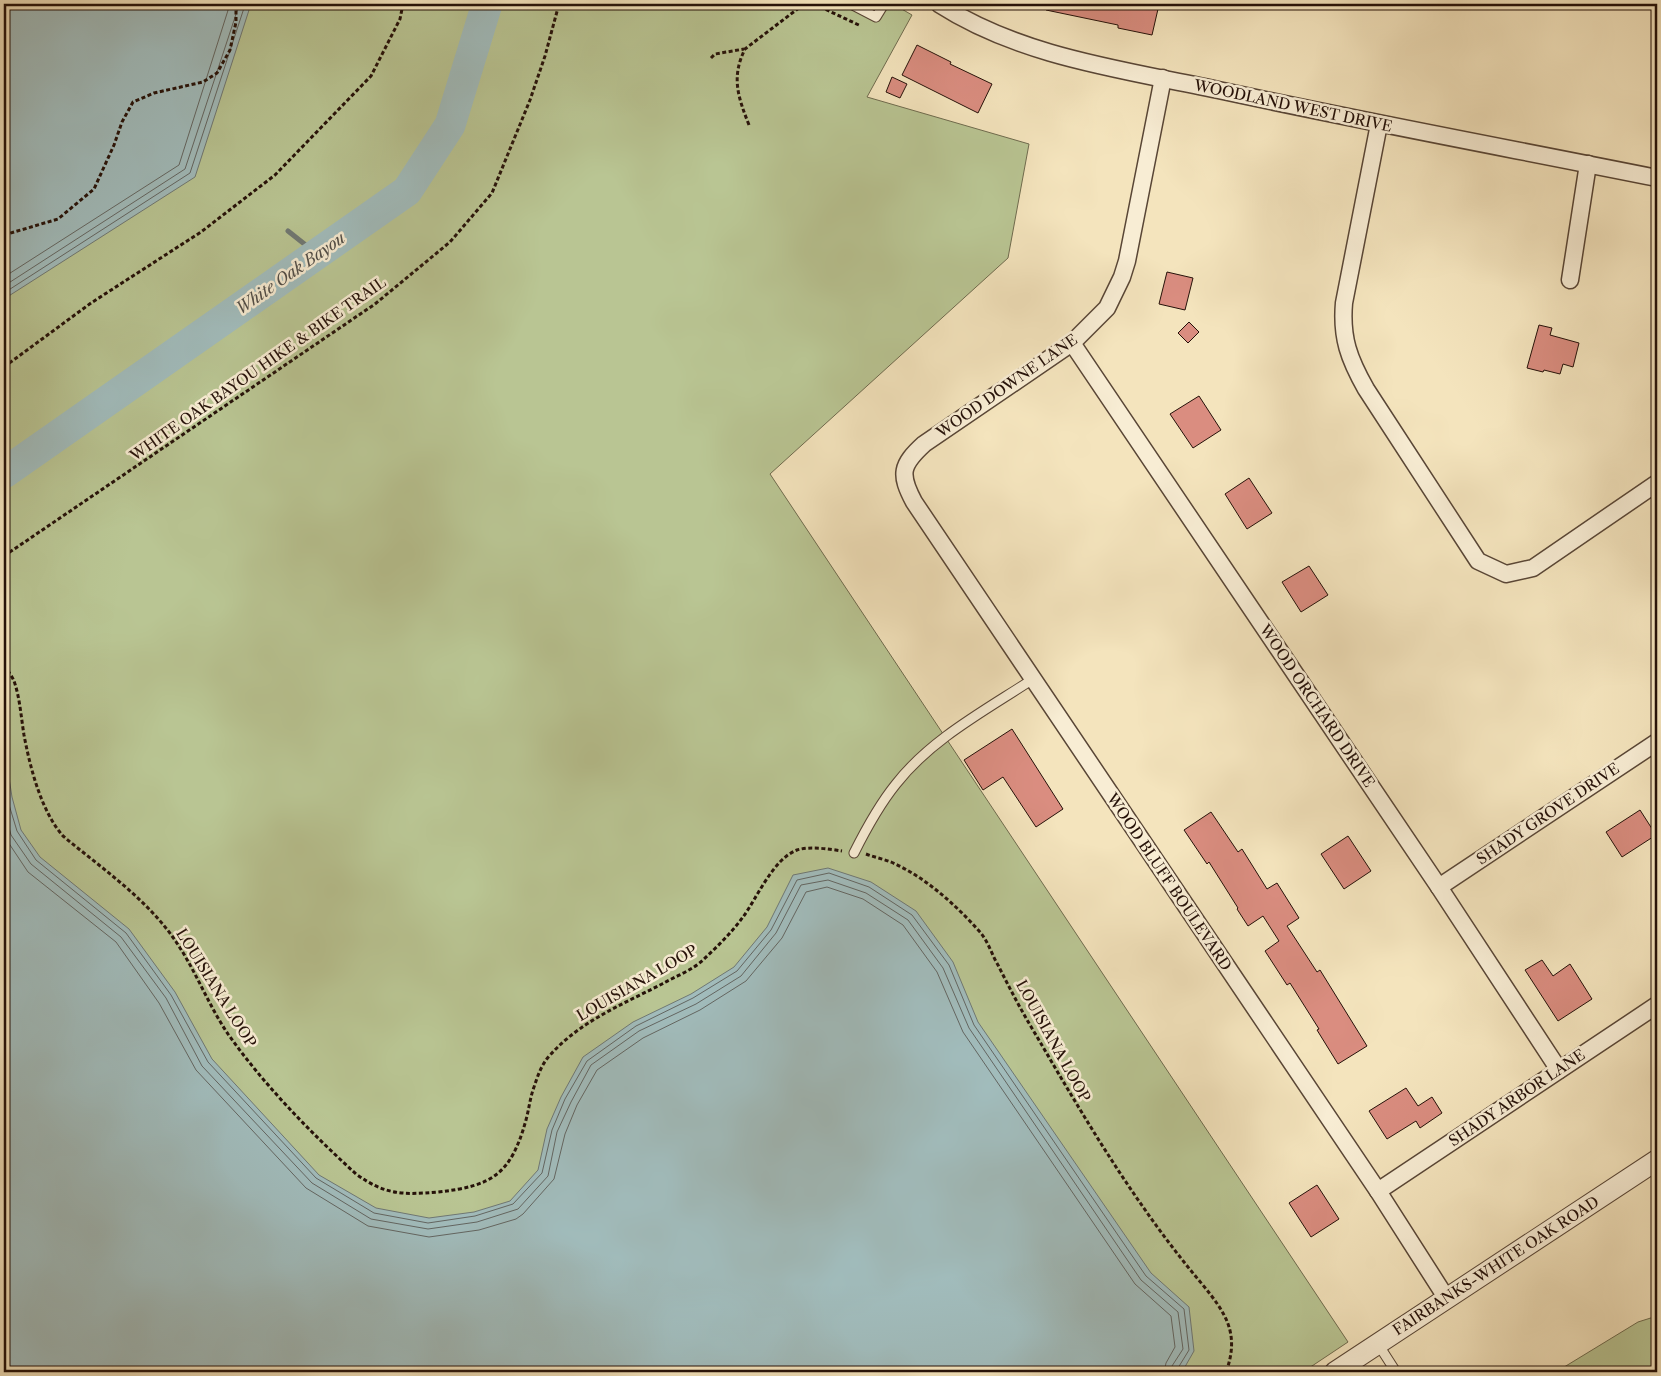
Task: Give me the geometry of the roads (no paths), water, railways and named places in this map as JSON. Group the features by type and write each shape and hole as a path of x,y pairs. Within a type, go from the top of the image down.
{"street":[{"name":"WOODLAND WEST DRIVE","path":"938,4 986,30 1062,56 1114,69 1380,124 1657,178"},
{"name":"WOOD DOWNE LANE","path":"908,461 924,444 1072,343 1107,308 1122,277 1127,260 1163,78"},
{"path":"1380,124 1344,303 1342,324 1349,355 1355,371 1478,561 1506,574 1533,568 1657,482"},
{"path":"1570,280 1588,164"},
{"name":"WOOD ORCHARD DRIVE","path":"1072,343 1559,1070"},
{"name":"WOOD BLUFF BOULEVARD","path":"908,461 904,472 905,485 914,502 1378,1191 1447,1299"},
{"name":"SHADY GROVE DRIVE","path":"1438,887 1657,742"},
{"name":"SHADY ARBOR LANE","path":"1378,1191 1657,1005"},
{"name":"FAIRBANKS-WHITE OAK ROAD","path":"1335,1372 1657,1160"}],"lane":[{"path":"851,4 876,18 884,4"},
{"path":"854,853 885,798 909,768 943,739 1033,679"},
{"path":"1378,1344 1396,1372"}],"water":[{"path":"4,4 248,4 250,7 195,177 4,299"},
{"path":"4,746 12,797 21,830 40,857 129,929 175,992 212,1059 319,1175 376,1208 429,1218 474,1212 510,1201 538,1170 547,1129 561,1097 583,1057 633,1022 691,994 734,967 767,927 793,875 828,868 871,882 916,911 953,962 978,1022 1151,1273 1189,1307 1194,1351 1182,1372 4,1372"}],"waterway":[{"name":"White Oak Bayou","path":"4,473 407,191 450,125 487,4"},
{"path":"288,231 317,254"}]}
